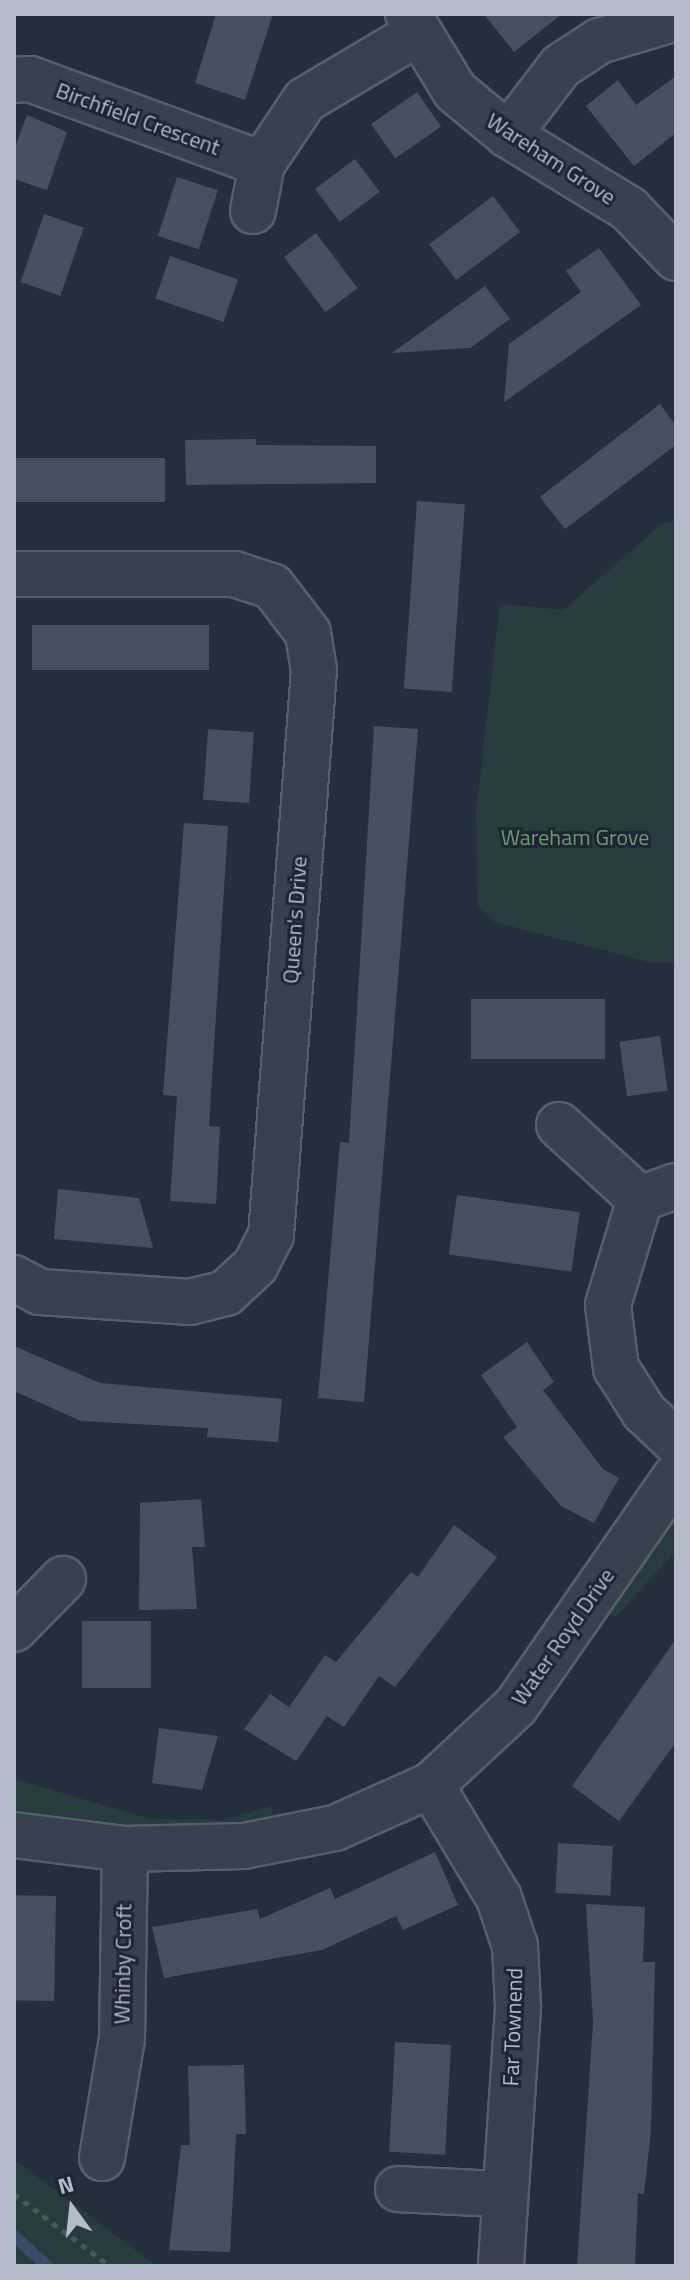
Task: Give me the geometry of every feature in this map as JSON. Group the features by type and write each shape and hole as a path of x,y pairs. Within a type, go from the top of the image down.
{"street":[{"path":"508,135 561,66 599,41 676,18"},
{"path":"253,211 262,164 305,100 412,24"},
{"name":"Wareham Grove","path":"412,24 455,91 508,135 629,209 676,258"},
{"name":"Birchfield Crescent","path":"14,80 30,79 262,164"},
{"name":"Queen's Drive","path":"14,574 234,574 272,586 308,633 314,670 271,1235 256,1265 226,1293 191,1302 40,1292 14,1278"},
{"path":"559,1125 658,1193 608,1305 616,1368 644,1412 676,1442"},
{"name":"Water Royd Drive","path":"14,1835 125,1849 244,1846 335,1828 431,1785 516,1706 676,1476"},
{"path":"14,1629 63,1579"},
{"name":"Far Townend","path":"431,1785 499,1898 515,1946 518,2008 502,2194 501,2266"},
{"name":"Whinby Croft","path":"102,2158 93,2076 122,2039 125,1849"},
{"path":"398,2189 502,2194"}],"path":[{"path":"14,2194 110,2266"}],"green space":[{"name":"Wareham Grove","path":"676,521 676,962 652,963 495,922 478,906 476,811 500,604 563,610 663,523"},
{"path":"676,1509 676,1551 615,1617 605,1611"},
{"path":"14,1779 151,1819 222,1820 272,1806 273,1819 132,1830 74,1825 14,1813"},
{"path":"14,2159 157,2266 14,2266"}],"building":[{"path":"216,14 273,14 245,100 195,83"},
{"path":"484,14 562,14 514,52"},
{"path":"676,76 676,133 634,166 586,106 618,80 636,105"},
{"path":"417,92 441,126 395,159 371,124"},
{"path":"27,115 67,132 47,190 14,179 14,150"},
{"path":"355,159 380,192 340,222 315,189"},
{"path":"177,177 218,190 199,249 158,236"},
{"path":"493,196 520,232 456,280 429,244"},
{"path":"44,214 84,228 60,296 21,282"},
{"path":"316,233 358,288 326,312 284,257"},
{"path":"599,248 641,305 504,402 509,344 581,292 566,271"},
{"path":"170,256 238,279 223,322 155,299"},
{"path":"485,286 510,319 470,348 392,353"},
{"path":"660,404 676,426 676,445 565,529 540,497"},
{"path":"256,439 256,445 376,446 376,483 186,485 185,440"},
{"path":"14,458 165,458 165,502 14,502"},
{"path":"417,501 465,504 452,692 404,689"},
{"path":"32,625 209,625 209,670 32,670"},
{"path":"374,726 418,729 364,1402 318,1398 340,1142 349,1143"},
{"path":"208,729 254,732 249,803 203,800"},
{"path":"184,823 228,826 209,1126 220,1127 216,1204 170,1201 177,1096 163,1095"},
{"path":"471,999 605,999 605,1059 471,1059"},
{"path":"660,1036 668,1090 627,1096 619,1042"},
{"path":"58,1189 139,1198 153,1248 54,1239"},
{"path":"457,1195 580,1212 571,1272 449,1254"},
{"path":"527,1342 554,1382 543,1390 603,1469 619,1478 594,1523 561,1506 503,1437 517,1427 481,1375"},
{"path":"14,1346 100,1383 282,1399 278,1442 207,1437 208,1428 81,1421 14,1391"},
{"path":"201,1499 205,1547 192,1547 197,1609 139,1610 140,1503"},
{"path":"454,1525 497,1557 395,1687 379,1676 344,1727 327,1716 296,1761 244,1729 270,1694 289,1707 325,1655 336,1662 411,1572 418,1577"},
{"path":"82,1621 151,1621 151,1688 82,1688"},
{"path":"676,1639 676,1742 619,1821 572,1786"},
{"path":"159,1728 218,1736 202,1790 152,1783"},
{"path":"558,1843 613,1846 610,1896 555,1893"},
{"path":"435,1852 458,1905 403,1930 396,1916 322,1950 164,1978 152,1927 257,1909 260,1919 330,1888 335,1899"},
{"path":"14,1895 56,1896 54,2001 14,2000"},
{"path":"586,1904 645,1907 643,1962 655,1962 651,2131 644,2194 638,2193 635,2266 577,2266 593,2023"},
{"path":"395,2042 451,2045 445,2155 389,2152"},
{"path":"244,2065 246,2134 236,2134 230,2252 169,2250 181,2145 190,2145 188,2066"}],"waterway":[{"path":"14,2236 47,2266"}]}
